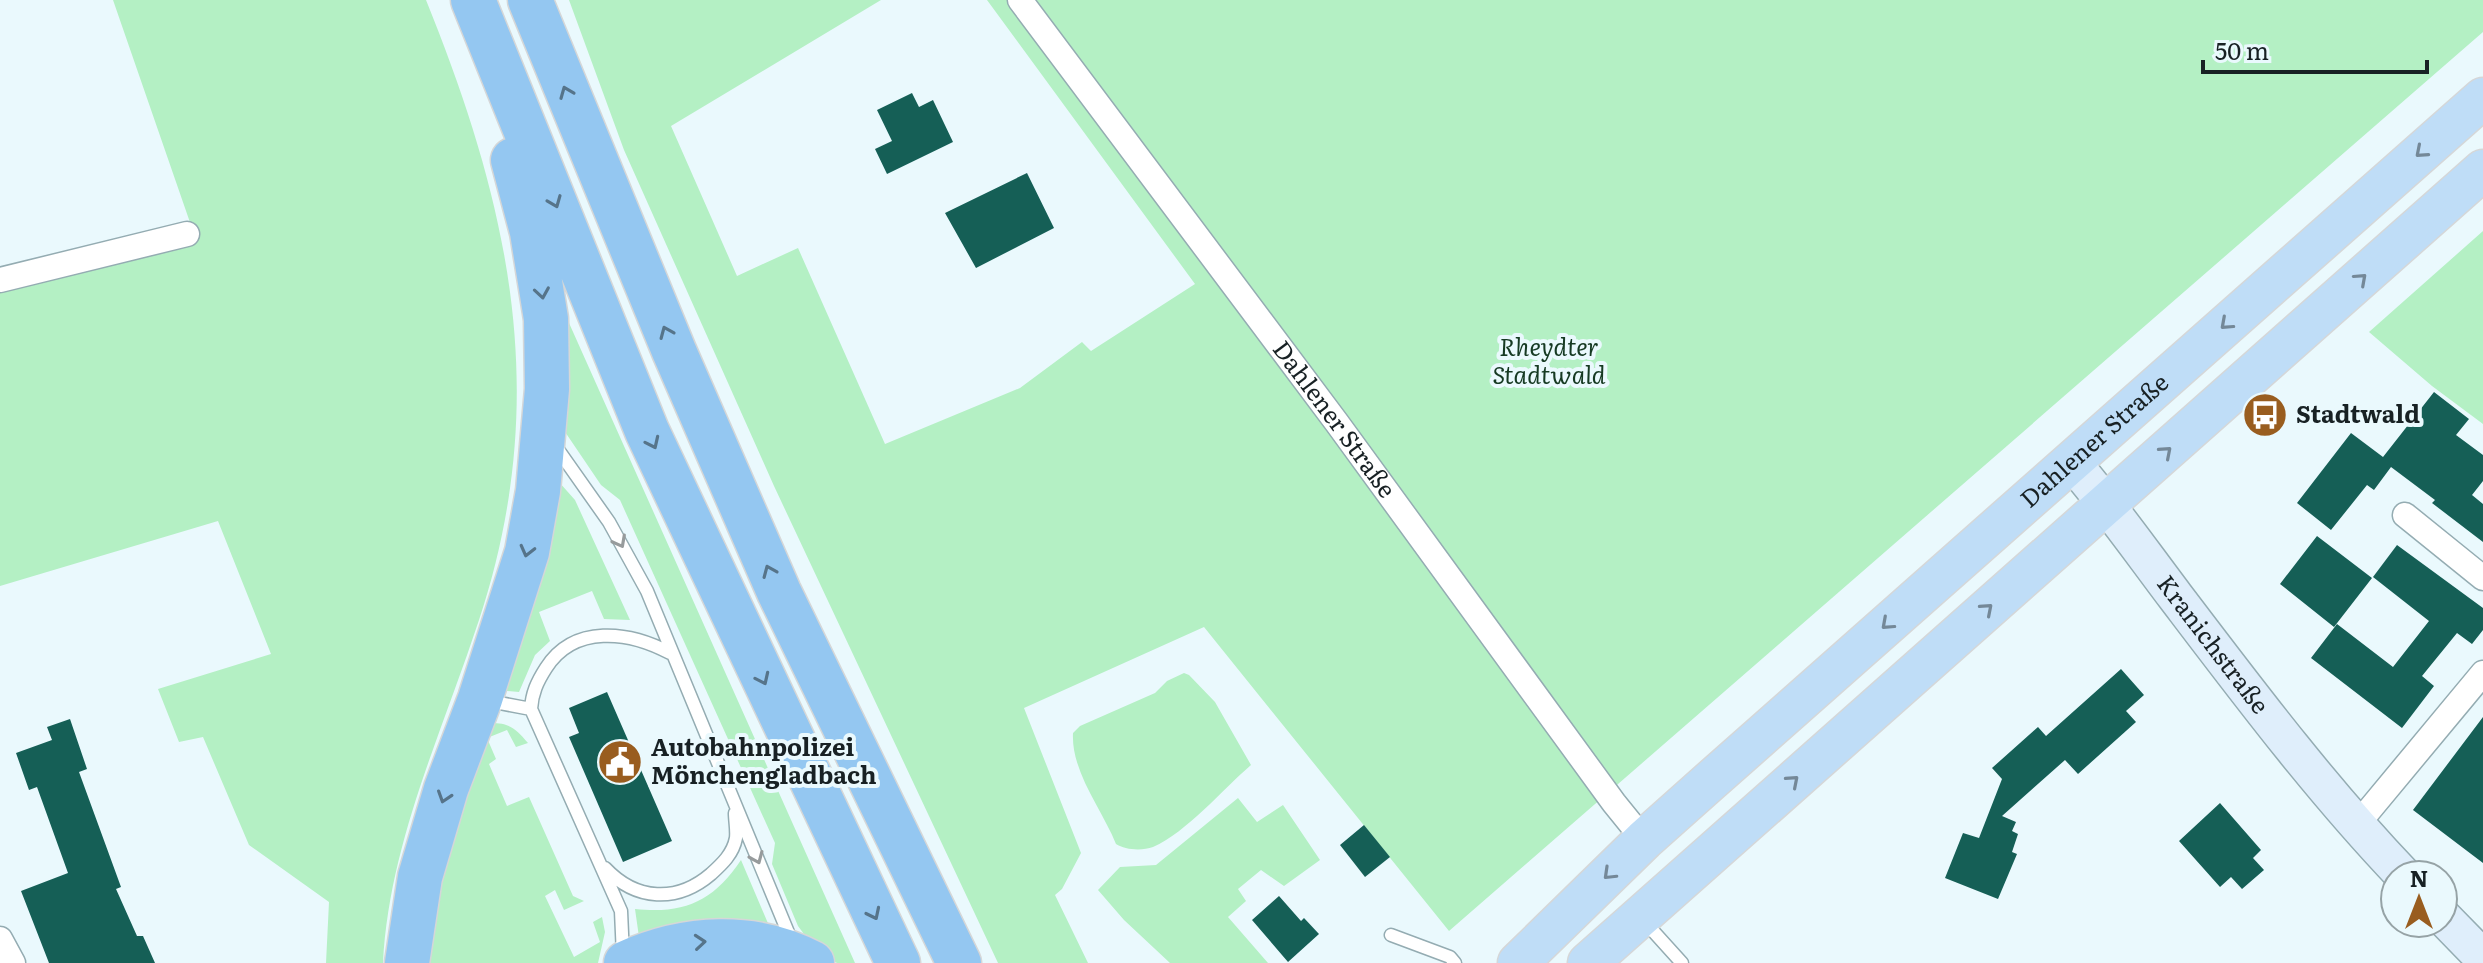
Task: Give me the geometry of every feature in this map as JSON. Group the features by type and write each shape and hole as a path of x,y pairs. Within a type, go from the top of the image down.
{"highway":[{"path":"407,963 420,877 446,789 480,699 527,552 545,432 546,319 532,232 471,0"},
{"path":"471,0 647,431 898,963"},
{"path":"530,0 674,351 779,592 959,963"},
{"path":"624,963 666,948 721,940 755,943 805,959"}],"main road":[{"name":"Dahlener Straße","path":"1518,963 1644,840 2483,98"},
{"path":"1588,963 2483,170"}],"street":[{"name":"Dahlener Straße","path":"1020,0 1337,423 1604,791 1644,840"},
{"path":"0,280 187,234"},
{"name":"Kranichstraße","path":"2071,461 2107,503 2174,594 2356,826 2388,859"},
{"path":"2405,515 2483,578"},
{"path":"2356,826 2483,673"},
{"path":"2459,933 2483,958"},
{"path":"0,939 13,963"}],"lane":[{"path":"545,432 569,461 609,522 647,591 670,653 805,959"},
{"path":"624,963 621,911 531,709 532,696 551,660 575,642 602,635 619,635 647,642 670,653"},
{"path":"480,699 531,709"},
{"path":"599,861 615,879 638,890 655,894 687,891 726,860 736,840 734,802"},
{"path":"1639,917 1682,963"},
{"path":"1391,935 1450,957 1455,963"}],"green space":[{"path":"113,0 426,0 456,78 480,154 499,230 512,306 517,382 513,459 501,539 479,620 406,832 387,918 383,963 326,963 329,902 249,845 203,737 179,742 158,689 271,654 218,521 0,586 0,284 194,234"},
{"name":"Rheydter Stadtwald","path":"569,0 881,0 671,126 737,276 798,248 885,444 1020,388 1082,342 1091,351 1195,284 987,0 2483,0 2483,32 1449,931 1204,627 1024,708 1081,853 1062,889 1055,895 1088,963 998,963 774,486 624,150"},
{"path":"2483,231 2483,424 2432,386 2369,332"},
{"path":"544,267 855,963 837,963 818,953 798,926 772,864 775,843 620,500 601,485 559,423"},
{"path":"551,473 575,500 630,620 604,619 592,591 539,612 550,641 535,655 519,692 497,690"},
{"path":"1184,673 1215,702 1251,765 1166,840 1149,848 1124,848 1116,844 1082,776 1073,733 1080,726 1155,693 1167,681"},
{"path":"491,723 512,728 528,743 516,747 507,730 487,738 496,759 489,764 507,806 529,797 573,896 584,901 564,910 555,890 545,896 574,957 600,942 593,922 602,917 605,932 598,963 415,963 421,912"},
{"path":"1238,798 1257,822 1283,805 1320,860 1284,886 1261,870 1238,889 1246,901 1228,917 1268,963 1170,963 1124,920 1098,890 1120,867 1156,865"},
{"path":"741,860 773,935 640,944 635,909 668,909 696,902 720,886"}],"building":[{"path":"912,93 919,107 933,100 953,142 887,174 875,149 892,141 877,110"},
{"path":"1027,173 1054,228 976,268 945,213"},
{"path":"2434,392 2469,419 2456,435 2483,455 2483,481 2472,495 2483,504 2483,542 2391,467 2374,490 2367,485 2331,530 2297,503 2351,433 2383,457"},
{"path":"2317,536 2372,578 2334,627 2280,584"},
{"path":"2397,545 2483,608 2483,630 2472,644 2457,633 2422,676 2434,686 2402,728 2311,658 2337,624 2393,667 2429,621 2373,577"},
{"path":"2121,669 2144,695 2126,711 2136,722 2078,774 2065,760 2002,816 2016,822 2012,831 2018,834 2012,852 2017,854 1998,899 1945,878 1963,833 1979,838 2002,779 1992,768 2038,727 2046,736"},
{"path":"607,692 672,841 623,862 569,737 579,733 569,708"},
{"path":"2483,717 2483,863 2413,810"},
{"path":"70,719 87,769 79,772 121,887 116,889 137,936 143,936 155,963 49,963 21,891 68,873 37,787 29,790 16,753 52,740 47,727"},
{"path":"2220,803 2261,850 2253,858 2264,870 2242,889 2231,877 2220,887 2179,841"},
{"path":"1364,825 1390,857 1365,877 1340,845"},
{"path":"1279,896 1301,921 1304,918 1319,934 1288,962 1252,920"}],"place":[{"name":"Stadtwald","path":"2265,415"},
{"name":"Autobahnpolizei Mönchengladbach","path":"620,762"}]}
